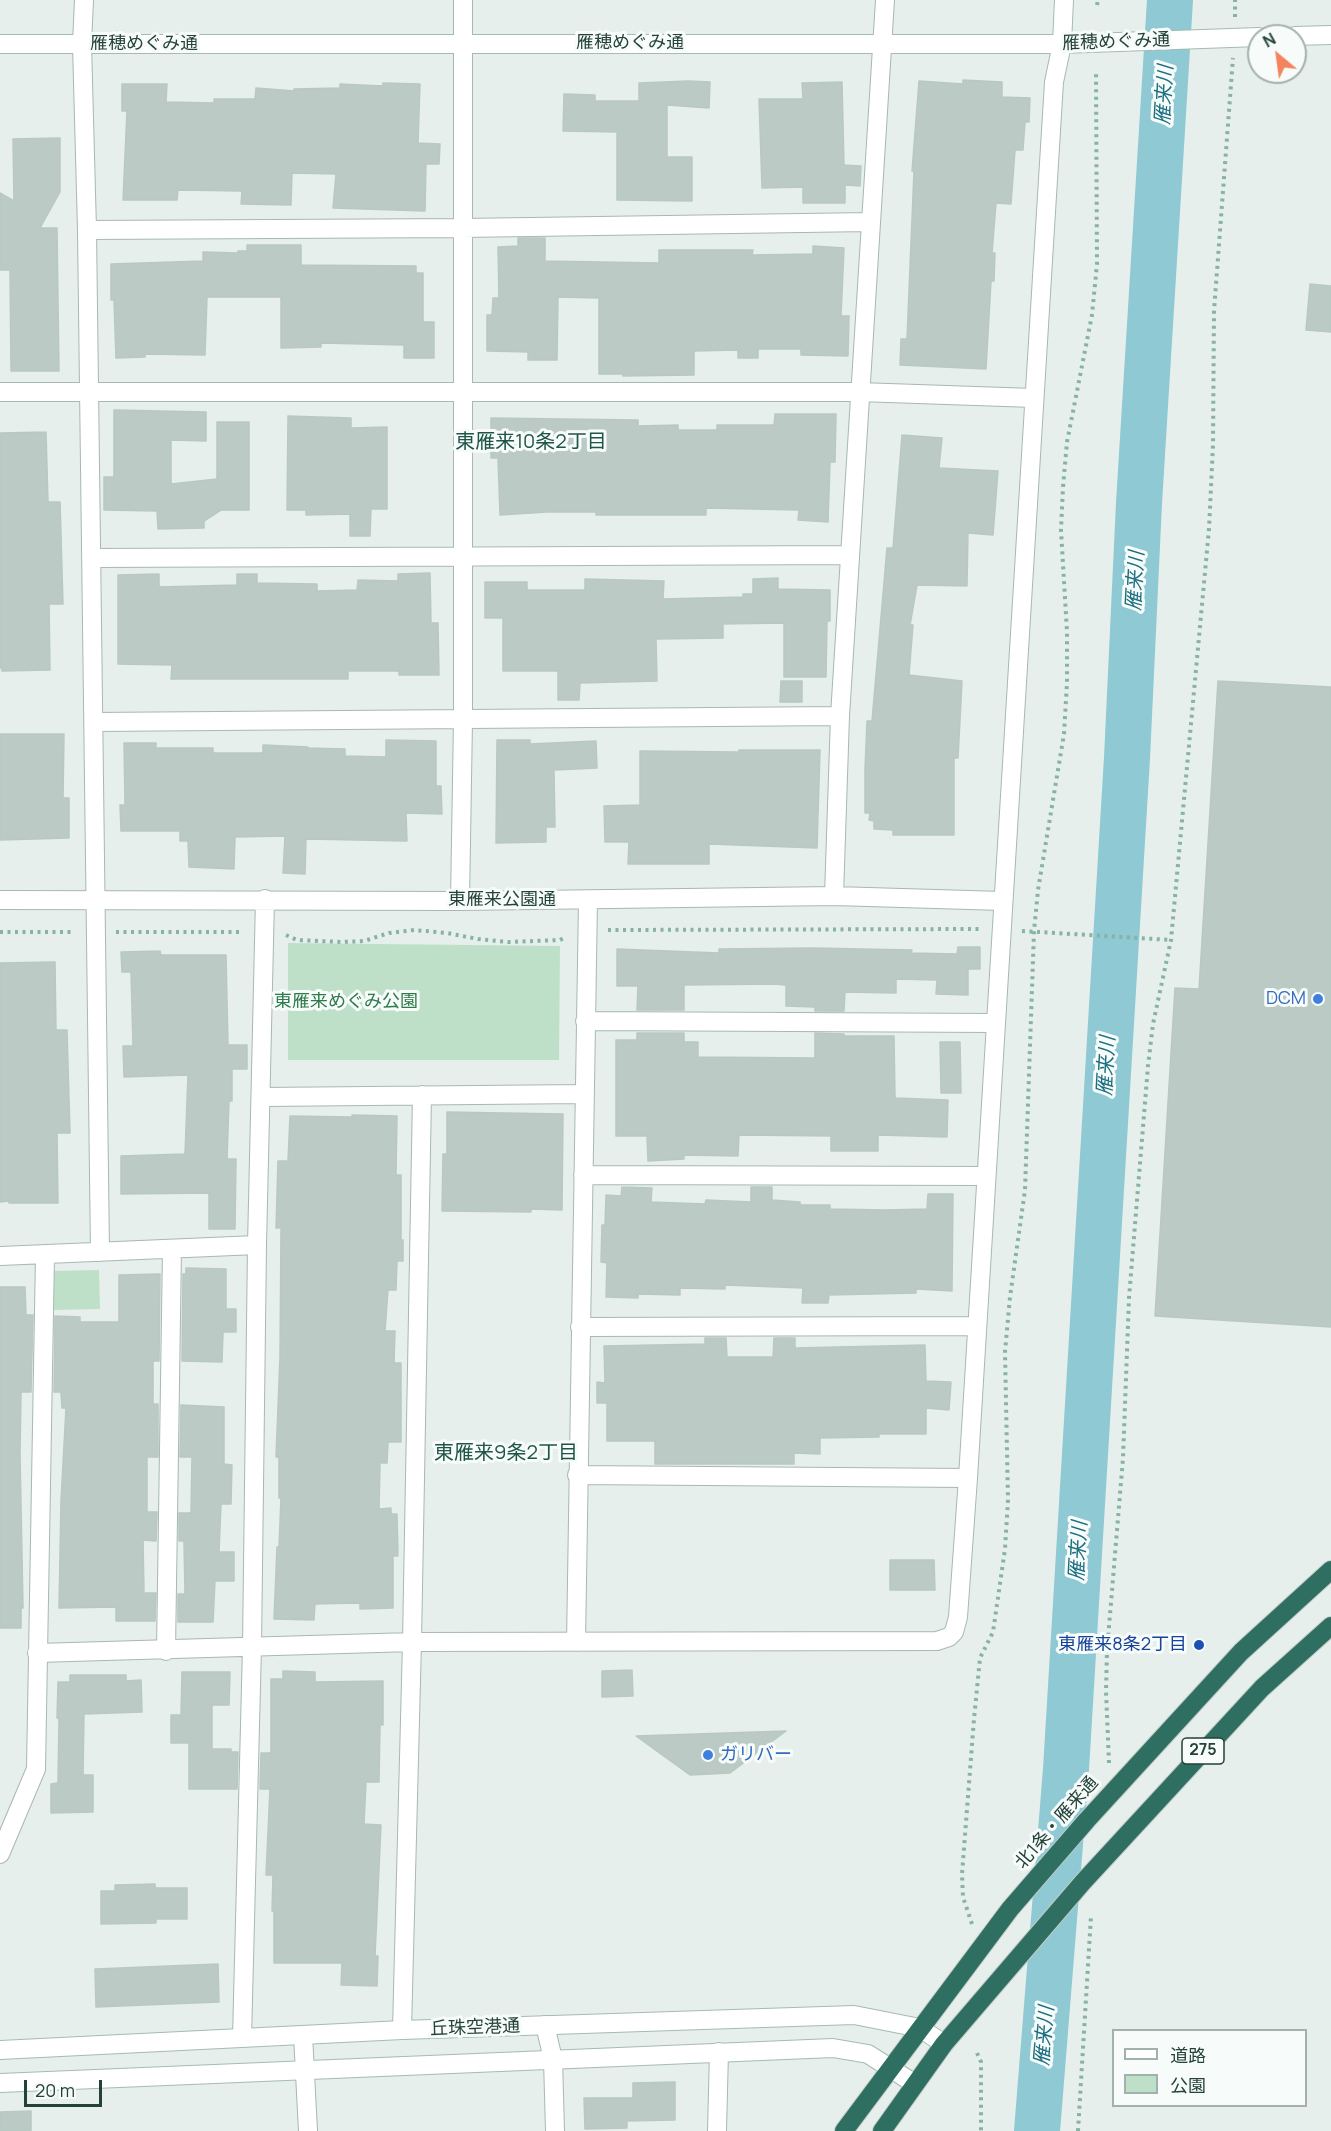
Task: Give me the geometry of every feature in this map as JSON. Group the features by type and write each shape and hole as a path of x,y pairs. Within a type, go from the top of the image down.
{"highway":[{"name":"北1条・雁来通","path":"844,2131 1010,1909 1087,1820 1240,1652 1331,1570"},
{"name":"275","path":"882,2131 944,2044 1083,1882 1262,1688 1331,1626"}],"street":[{"path":"84,0 82,44 87,230 100,1252"},
{"path":"460,901 463,557 463,0"},
{"path":"834,896 840,716 849,555 885,0"},
{"path":"37,1653 412,1642 937,1641 949,1637 954,1632 958,1617 968,1478 1054,82 1062,44 1064,0"},
{"path":"1307,36 1331,35"},
{"name":"雁穂めぐみ通","path":"0,44 883,42 1062,44 1247,37"},
{"path":"87,230 462,228 870,222"},
{"path":"0,392 859,392 1034,398"},
{"path":"91,558 849,555"},
{"path":"94,722 840,716"},
{"name":"東雁来公園通","path":"0,900 460,901 834,896 1003,901"},
{"path":"242,2038 252,1647 257,1245 265,899"},
{"path":"576,1642 588,900"},
{"path":"585,1020 996,1023"},
{"path":"262,1097 584,1094"},
{"path":"402,2030 422,1095"},
{"path":"583,1175 986,1176"},
{"path":"0,1256 257,1245"},
{"path":"166,1650 172,1249"},
{"path":"0,1854 36,1769 45,1255"},
{"path":"580,1327 976,1326"},
{"path":"577,1475 968,1478"},
{"name":"丘珠空港通","path":"0,2050 402,2030 855,2015 920,2028 944,2044"},
{"path":"545,2025 553,2060 555,2131"},
{"path":"303,2035 308,2131"},
{"name":"丘珠空港通","path":"0,2083 833,2048 868,2054 915,2084"},
{"path":"717,2131 719,2052"}],"path":[{"path":"1109,1762 1107,1651 1123,1458 1129,1298 1153,1024 1170,940 1209,529 1214,311 1235,0"},
{"path":"986,1942 970,1921 963,1897 962,1874 980,1658 993,1632 1005,1549 1008,1500 1005,1352 1010,1297 1025,1191 1034,931 1038,890 1064,724 1067,683 1067,632 1061,530 1063,487 1067,442 1092,315 1097,264 1096,71"},
{"path":"601,930 989,929"},
{"path":"276,932 297,940 342,942 414,930 508,942 560,940 570,935"},
{"path":"1015,930 1170,940"},
{"path":"0,932 86,932"},
{"path":"106,932 245,932"},
{"path":"1078,2131 1091,1916"},
{"path":"977,2053 981,2062 981,2131"}],"green space":[{"name":"東雁来めぐみ公園","path":"288,943 560,946 559,1060 288,1060"},
{"path":"99,1270 100,1309 54,1310 53,1271"}],"building":[{"path":"963,80 1002,82 1002,97 1030,98 1029,122 1025,122 1023,150 1015,150 1011,204 996,203 992,253 995,253 994,281 991,281 986,369 900,365 901,339 907,339 914,171 912,171 919,81 963,84"},
{"path":"710,82 709,108 667,105 667,157 692,157 692,201 617,200 617,132 563,131 564,94 595,95 595,101 639,101 639,83"},
{"path":"842,82 844,165 861,166 860,186 845,185 845,203 803,203 803,187 762,188 759,99 803,99 802,83"},
{"path":"383,83 420,84 418,143 440,144 439,164 426,164 425,211 333,208 336,174 292,173 291,205 241,204 242,191 178,190 177,200 123,200 127,111 122,111 122,84 167,84 166,102 214,103 214,99 255,99 256,88 294,91 294,89 340,88 340,84 383,86"},
{"path":"60,138 60,192 40,228 57,228 59,371 11,371 10,270 0,270 0,193 14,201 13,139"},
{"path":"518,238 545,238 545,261 659,263 659,250 753,250 752,255 813,254 813,246 844,248 841,316 849,316 848,356 801,355 801,349 758,349 758,358 738,358 738,350 694,351 694,375 599,374 599,298 558,297 557,360 528,360 528,352 487,351 487,315 492,315 493,298 499,298 498,247 518,246"},
{"path":"247,245 301,245 301,265 416,266 416,273 423,273 423,322 434,322 434,358 404,358 404,345 321,343 321,347 281,348 281,297 207,297 205,355 145,354 145,357 116,358 114,300 111,300 111,264 203,261 203,252 238,253 238,251 247,251"},
{"path":"1310,284 1331,286 1331,332 1306,330"},
{"path":"114,410 206,412 206,441 171,440 171,484 217,479 217,422 249,422 249,510 221,510 204,521 204,528 158,529 157,511 104,510 104,477 114,477"},
{"path":"775,414 836,414 835,462 830,462 828,522 798,520 799,510 706,508 706,515 596,515 596,512 547,512 500,515 498,458 491,458 491,418 638,420 638,426 678,425 678,430 717,430 717,425 774,425"},
{"path":"288,416 351,418 351,428 387,427 387,509 371,509 370,536 350,536 350,514 306,515 306,510 287,510"},
{"path":"46,432 48,502 60,502 63,604 49,604 50,670 2,671 0,668 0,433"},
{"path":"902,435 942,438 939,468 998,471 993,535 968,533 967,586 917,585 910,625 913,625 909,675 962,681 958,758 954,758 954,835 893,835 893,830 874,829 874,821 869,820 870,813 865,813 867,721 872,721 887,548 893,548"},
{"path":"430,573 431,623 438,623 439,675 399,675 399,671 348,671 348,679 171,679 172,665 118,664 118,575 159,574 159,587 237,585 237,574 257,574 257,583 317,584 317,591 357,590 358,580 398,581 398,574"},
{"path":"778,578 778,589 830,590 826,677 784,677 784,623 723,624 723,638 656,639 657,681 580,683 579,700 558,700 558,671 503,671 503,618 485,618 485,582 527,582 527,590 585,590 585,579 664,581 663,599 743,597 743,594 753,594 753,579"},
{"path":"781,681 802,681 802,702 780,702"},
{"path":"1218,681 1331,687 1331,1327 1155,1316 1175,988 1199,989"},
{"path":"0,734 64,734 63,798 69,798 69,838 0,840"},
{"path":"386,740 436,741 436,786 441,786 442,814 406,813 407,841 306,839 305,874 283,873 285,836 235,837 234,869 189,867 188,841 180,841 180,831 121,831 120,805 125,805 124,743 156,743 156,748 213,748 213,753 263,753 263,745 308,747 345,749 345,756 386,757"},
{"path":"497,740 530,740 530,744 596,741 597,768 554,770 555,827 546,827 546,842 496,843"},
{"path":"739,750 820,750 817,848 709,844 709,864 628,864 629,842 605,842 604,806 640,805 640,751 739,752"},
{"path":"958,947 980,947 980,969 968,969 968,995 936,994 937,980 896,979 896,993 845,992 844,1011 815,1011 815,1007 786,1006 786,985 773,984 684,985 684,1010 637,1010 638,986 617,986 617,949 719,953 719,949 813,948 912,950 911,953 957,954"},
{"path":"160,951 161,955 226,955 228,1045 247,1045 247,1069 232,1069 232,1101 229,1101 227,1159 236,1159 235,1229 209,1229 209,1193 121,1194 121,1156 185,1154 188,1075 124,1077 123,1046 133,1046 131,972 122,972 121,952"},
{"path":"55,962 56,1030 67,1030 70,1133 57,1133 58,1203 0,1202 0,963"},
{"path":"637,1033 684,1033 684,1042 698,1042 698,1057 815,1058 815,1033 844,1034 844,1036 894,1036 895,1098 948,1100 947,1137 878,1135 878,1151 831,1151 831,1136 739,1135 738,1156 684,1155 684,1159 648,1161 647,1136 616,1136 616,1040 637,1040"},
{"path":"940,1042 960,1042 961,1093 941,1093"},
{"path":"447,1112 563,1114 562,1210 442,1211 443,1154 447,1154"},
{"path":"352,1115 397,1116 396,1175 401,1175 403,1261 397,1261 396,1290 388,1290 385,1331 395,1331 394,1363 401,1363 401,1442 388,1442 387,1463 380,1463 379,1509 391,1508 391,1514 397,1514 398,1556 393,1556 393,1608 360,1609 360,1603 315,1604 314,1620 274,1619 281,1498 279,1498 279,1457 276,1457 280,1357 281,1228 276,1228 278,1161 288,1161 290,1116 352,1117"},
{"path":"622,1187 652,1188 651,1202 705,1204 706,1200 751,1202 751,1187 772,1187 772,1200 800,1202 800,1205 830,1205 830,1209 927,1209 928,1194 953,1194 952,1291 916,1289 916,1293 829,1295 828,1303 802,1303 803,1288 725,1285 725,1289 680,1288 680,1295 638,1294 638,1298 606,1297 607,1263 601,1262 606,1195 621,1196"},
{"path":"186,1268 226,1269 226,1309 236,1309 236,1332 223,1332 222,1362 182,1361 183,1274 186,1274"},
{"path":"160,1274 159,1361 153,1361 153,1404 158,1404 158,1457 147,1457 147,1512 157,1512 156,1541 143,1540 144,1593 156,1593 155,1621 116,1621 116,1607 59,1608 66,1408 62,1408 61,1392 54,1392 55,1316 80,1317 80,1322 119,1322 119,1275"},
{"path":"0,1287 25,1287 26,1315 33,1315 31,1392 21,1392 23,1608 21,1608 21,1628 0,1628"},
{"path":"705,1338 726,1338 727,1357 773,1357 774,1338 795,1338 795,1348 925,1345 926,1381 951,1382 949,1410 926,1408 926,1434 820,1438 820,1454 794,1453 794,1464 655,1464 655,1441 607,1441 607,1403 597,1403 597,1382 605,1383 604,1346 705,1344"},
{"path":"181,1405 224,1407 224,1464 232,1465 231,1504 221,1504 219,1552 234,1552 234,1581 215,1581 213,1622 178,1622 178,1594 185,1594 184,1541 179,1541 179,1513 191,1513 192,1457 180,1457"},
{"path":"890,1560 934,1560 935,1590 890,1590"},
{"path":"632,1670 633,1696 602,1697 602,1671"},
{"path":"283,1671 315,1672 315,1682 383,1681 379,1782 366,1782 364,1824 381,1825 375,1956 378,1956 377,1986 341,1985 342,1963 274,1963 273,1875 266,1875 270,1789 260,1789 261,1753 271,1753 271,1679 283,1679"},
{"path":"182,1672 230,1672 229,1705 212,1705 212,1749 231,1749 231,1752 238,1752 237,1789 189,1789 189,1743 171,1743 171,1715 181,1715"},
{"path":"70,1675 126,1675 126,1681 141,1680 142,1712 84,1714 83,1775 93,1775 93,1812 51,1813 51,1784 58,1783 58,1682 70,1682"},
{"name":"ガリバー","path":"786,1731 730,1773 690,1775 636,1736"},
{"path":"155,1884 155,1888 187,1888 187,1919 156,1919 156,1923 101,1924 101,1891 115,1891 115,1885"},
{"path":"218,1964 219,2002 96,2007 95,1969"},
{"path":"675,2082 675,2120 627,2121 627,2128 585,2129 584,2098 633,2098 633,2083"},
{"path":"31,2111 31,2131 0,2131 0,2112"}],"waterway":[{"name":"雁来川","path":"1037,2131 1066,1769 1170,0"}],"place":[{"name":"DCM","path":"1318,999"},
{"name":"東雁来8条2丁目","path":"1199,1645"},
{"name":"ガリバー","path":"708,1755"}],"district":[{"name":"東雁来10条2丁目","path":"531,442"},
{"name":"東雁来9条2丁目","path":"506,1453"}]}
